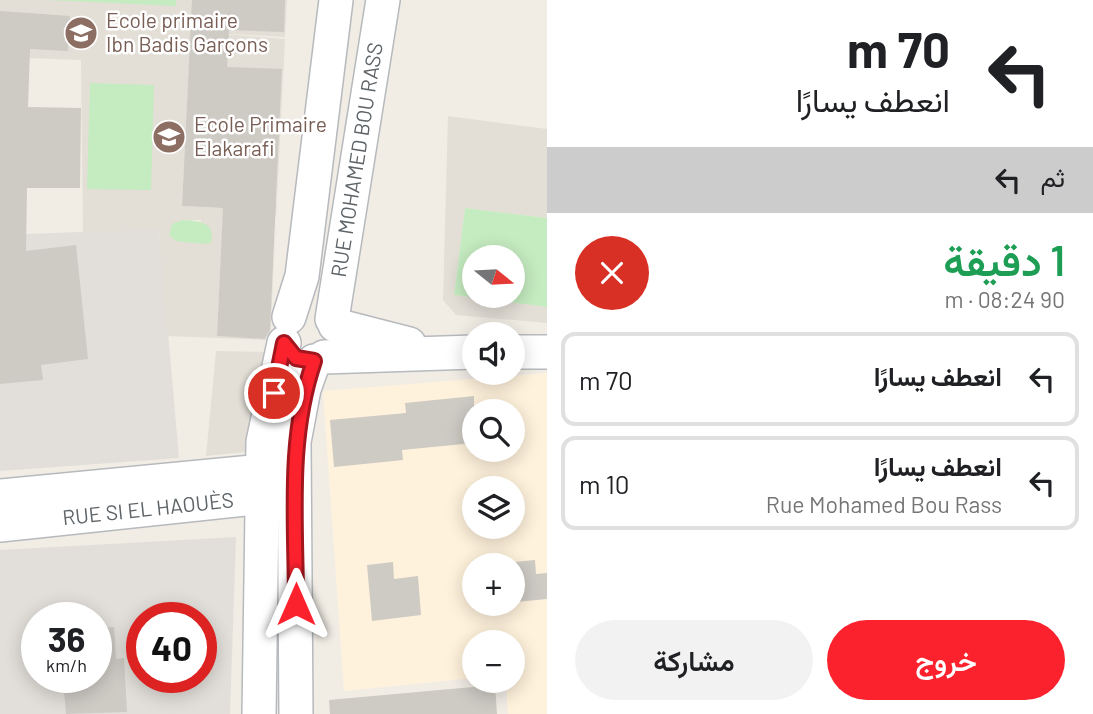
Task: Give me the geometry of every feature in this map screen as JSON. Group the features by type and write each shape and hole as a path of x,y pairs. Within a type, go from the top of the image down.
{"street":[{"name":"RUE MOHAMED BOU RASS","path":"260,714 263,442 286,330 302,276 336,0"},
{"name":"RUE MOHAMED BOU RASS","path":"334,322 383,0"},
{"path":"296,714 294,442 304,389 319,359 335,343 334,322 327,313 311,307 295,312 286,330 296,358 319,359 462,352"},
{"path":"334,322 439,352"},
{"path":"525,352 547,352"},
{"name":"RUE SI EL HAOUÈS","path":"0,496 295,481"},
{"name":"RUE SI EL HAOUÈS","path":"0,526 262,484"}],"shaded area":[{"path":"0,0 287,0 285,37 210,33 285,39 270,340 167,336 159,229 83,233 81,60 0,57","holes":["189,64 227,66 219,208 182,206","238,68 282,70 276,206","223,213 276,216 269,339 217,336","182,220 201,220 199,242 176,240 170,235"]},
{"path":"448,116 547,129 547,218 465,208 454,295 462,296 462,308 525,308 525,304 547,307 547,323 456,315 443,300"},
{"path":"159,229 179,458 0,471 0,235"},
{"path":"216,351 264,352 259,438 246,452 206,456"},
{"path":"547,373 547,714 508,714 507,693 525,693 525,630 462,630 462,679 344,691 323,391 462,380 462,385 525,385 525,375"},
{"path":"236,537 230,714 0,714 0,550"}],"green space":[{"path":"47,0 176,0 176,6"},
{"path":"90,83 154,85 151,190 87,189"},
{"path":"465,208 547,218 547,307 525,304 525,245 462,245 462,296 454,295"},
{"path":"182,220 208,226 211,230 211,243 176,241 169,235 172,224"}],"building":[{"path":"192,0 285,0 284,32 229,30 227,67 282,69 270,330 265,339 217,336 223,208 182,206"},
{"path":"0,11 70,16 68,51 30,49 28,107 81,108 80,188 27,188 26,251 76,245 88,359 41,365 43,380 0,384"},
{"path":"474,396 474,399 462,399 462,444 402,450 403,460 334,467 330,420 406,413 405,403"},
{"path":"535,560 536,574 547,573 547,599 525,601 525,561"},
{"path":"393,562 394,579 418,576 421,615 372,621 367,565"},
{"path":"112,627 116,659 124,658 127,712 66,714 64,693 112,693"},
{"path":"462,688 462,693 496,693 497,714 330,714 329,700"}],"place":[{"name":"Ecole primaire Ibn Badis Garçons","path":"81,33"},
{"name":"Ecole Primaire Elakarafi","path":"169,137"}],"route":[{"path":"274,393 284,343 296,358 314,361 304,389 294,442 296,604"}]}
